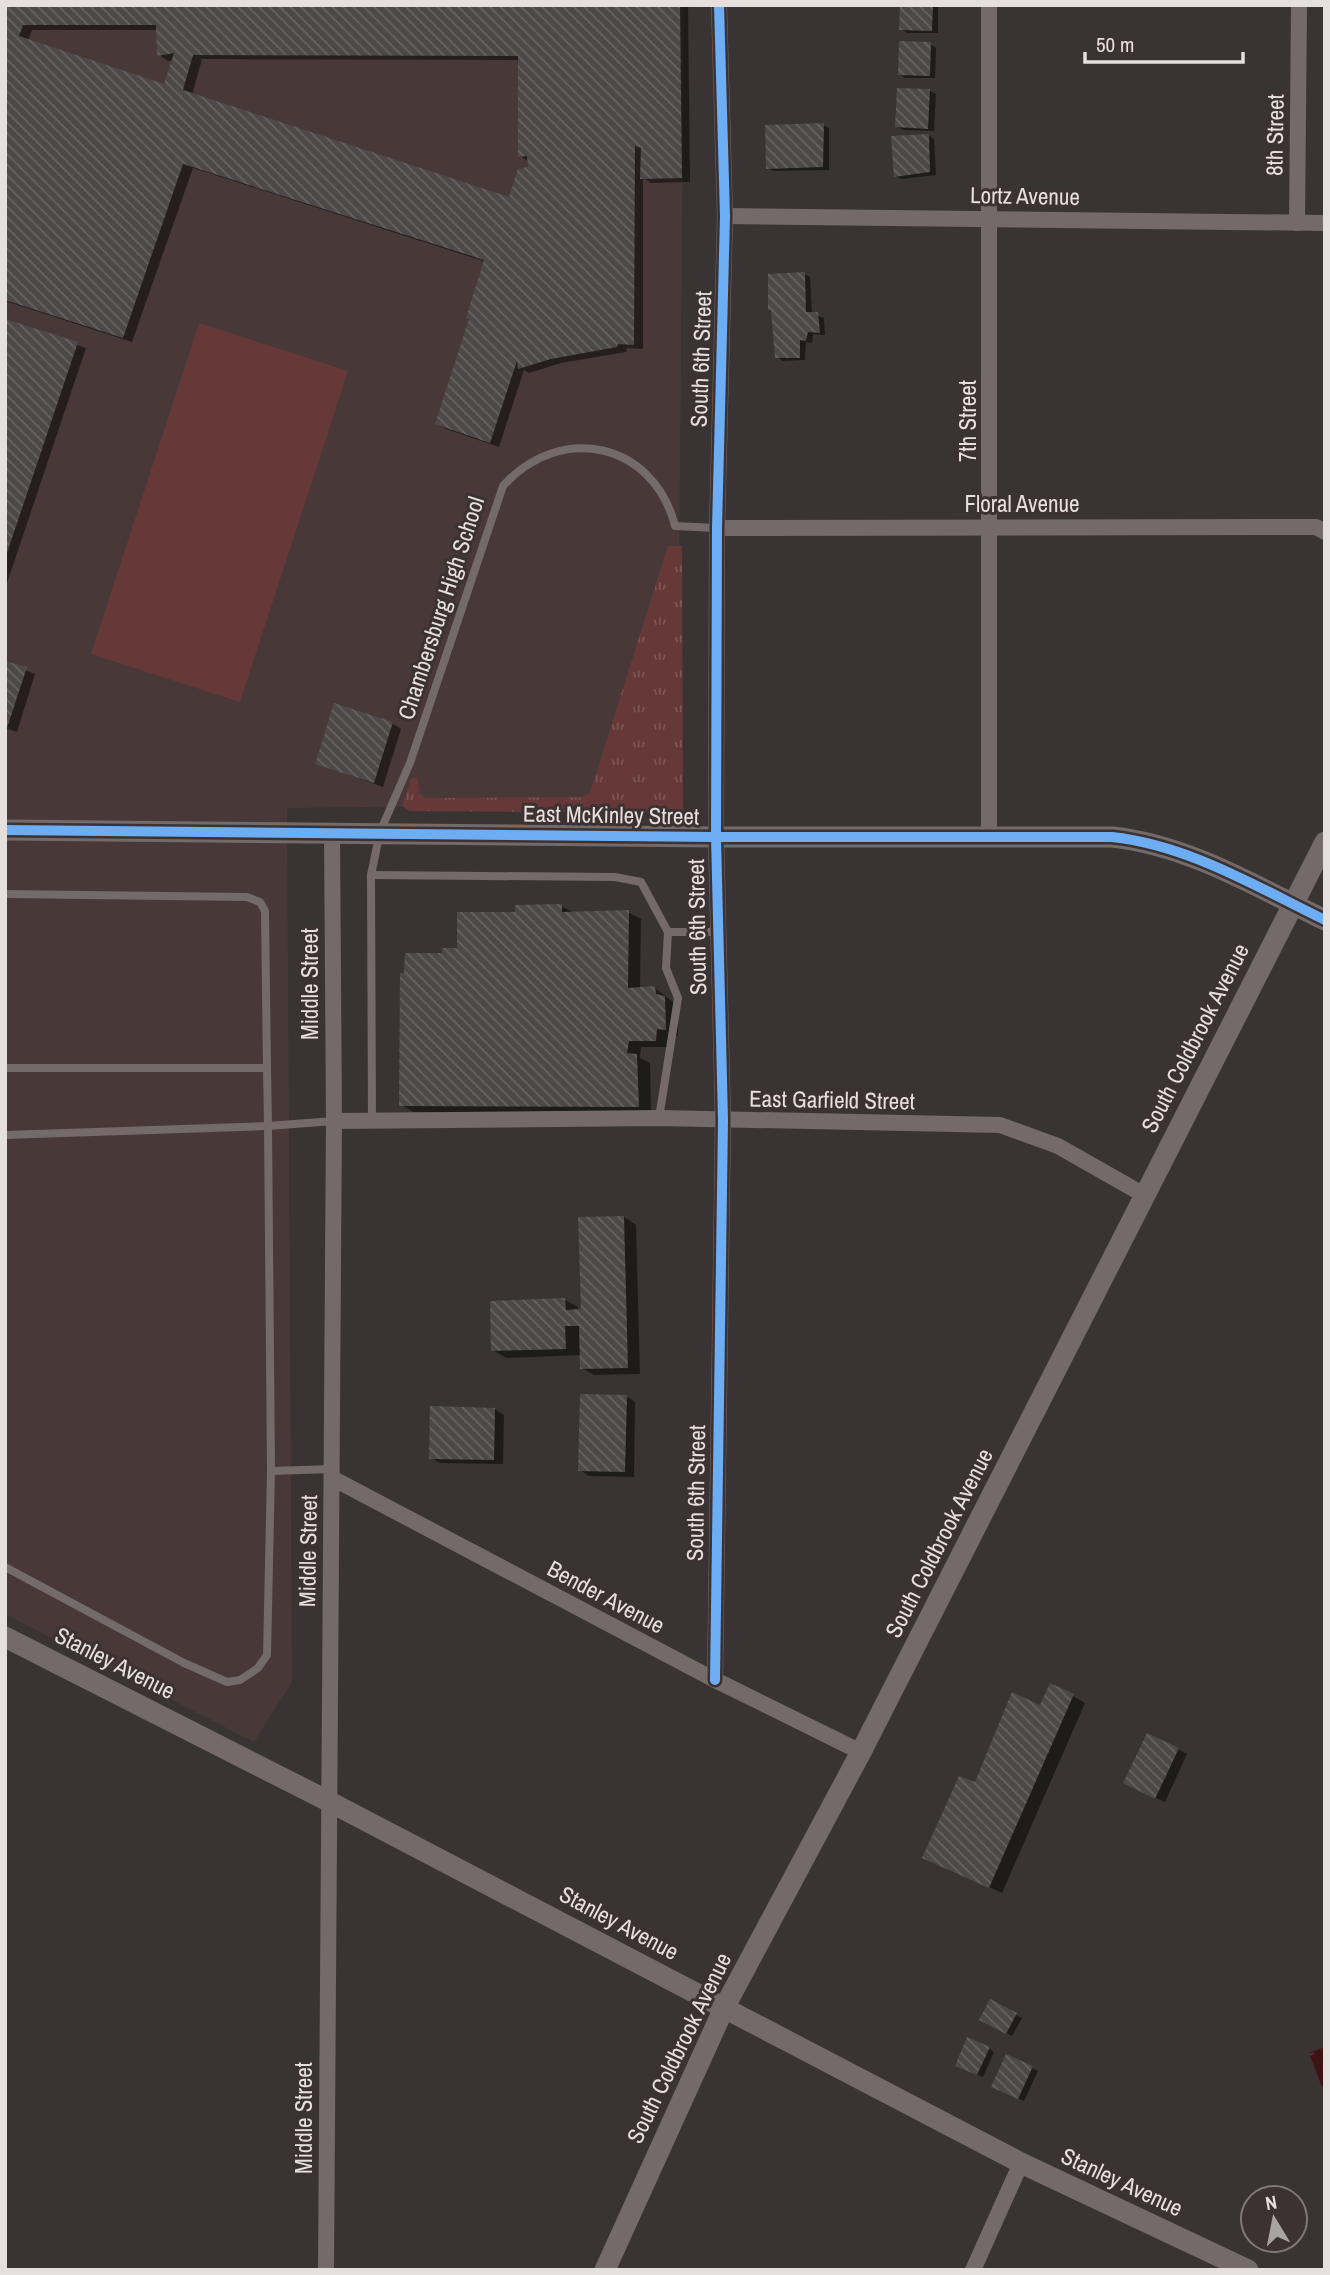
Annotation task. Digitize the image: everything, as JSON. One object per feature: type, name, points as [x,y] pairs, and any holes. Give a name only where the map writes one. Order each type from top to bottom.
[{"type":"street","name":"South 6th Street","points":[[715,1680],[723,1120],[716,837],[717,528],[725,216],[719,5]]},
{"type":"street","name":"7th Street","points":[[989,5],[989,836]]},
{"type":"street","name":"8th Street","points":[[1297,223],[1299,5]]},
{"type":"street","name":"Lortz Avenue","points":[[725,216],[1325,223]]},
{"type":"street","name":"Floral Avenue","points":[[717,528],[1316,527],[1325,532]]},
{"type":"street","name":"East McKinley Street","points":[[5,830],[716,837],[989,836],[1145,840],[1176,849],[1325,920]]},
{"type":"street","name":"Middle Street","points":[[326,2270],[334,1121],[332,832]]},
{"type":"street","name":"South Coldbrook Avenue","points":[[604,2270],[724,2008],[861,1752],[1325,842]]},
{"type":"street","name":"East Garfield Street","points":[[334,1121],[659,1118],[1000,1125],[1058,1146],[1146,1196]]},
{"type":"street","name":"Bender Avenue","points":[[332,1473],[715,1680],[861,1752]]},
{"type":"street","name":"Stanley Avenue","points":[[5,1637],[328,1801],[1021,2163],[1248,2270]]},
{"type":"street","points":[[973,2270],[1021,2163]]},
{"type":"lane","name":"Chambersburg High School","points":[[372,1122],[371,875],[380,832],[410,763],[496,501],[511,477],[530,462],[548,454],[575,448],[605,450],[647,472],[661,489],[676,526],[717,528]]},
{"type":"lane","points":[[371,875],[615,877],[641,882],[668,932],[666,968],[678,998],[659,1118]]},
{"type":"lane","points":[[5,894],[247,897],[260,902],[265,911],[271,1471],[267,1655],[258,1668],[240,1680],[227,1682],[184,1663],[5,1567]]},
{"type":"lane","points":[[668,932],[718,932]]},
{"type":"lane","points":[[5,1068],[267,1068]]},
{"type":"lane","points":[[5,1135],[268,1126],[334,1121]]},
{"type":"lane","points":[[271,1471],[332,1473]]},
{"type":"shaded area","points":[[5,5],[684,5],[677,803],[287,808],[292,1682],[254,1742],[5,1614]]},
{"type":"green space","points":[[199,323],[348,371],[240,702],[91,654]]},
{"type":"green space","points":[[668,546],[682,546],[683,813],[410,811],[402,806],[411,779],[417,777],[420,794],[426,798],[582,797],[590,793]]},
{"type":"water","points":[[1325,2047],[1325,2086],[1322,2087],[1309,2053]]},
{"type":"building","points":[[5,5],[680,5],[682,178],[640,179],[641,148],[635,146],[634,345],[618,344],[617,347],[551,359],[518,369],[517,361],[490,443],[435,424],[469,319],[466,318],[484,260],[183,164],[123,338],[5,300]],"holes":[[[23,25],[156,25],[157,56],[174,53],[164,84],[19,36]],[[193,55],[518,56],[518,157],[527,156],[528,167],[518,169],[509,197],[183,90]]]},
{"type":"building","points":[[900,5],[933,5],[932,31],[899,30]]},
{"type":"building","points":[[899,41],[931,42],[930,76],[898,75]]},
{"type":"building","points":[[897,88],[930,89],[928,129],[895,127]]},
{"type":"building","points":[[824,123],[823,167],[766,169],[765,125]]},
{"type":"building","points":[[929,134],[930,172],[894,177],[891,136]]},
{"type":"building","points":[[805,272],[806,312],[818,312],[820,333],[808,332],[806,341],[800,340],[800,358],[775,358],[771,310],[768,310],[768,274]]},
{"type":"building","points":[[5,319],[78,342],[6,556],[5,556]]},
{"type":"building","points":[[5,661],[27,667],[7,728],[5,727]]},
{"type":"building","points":[[334,703],[393,722],[374,783],[315,764]]},
{"type":"building","points":[[562,904],[562,912],[629,910],[628,988],[655,986],[656,994],[665,996],[666,1030],[657,1029],[656,1041],[629,1041],[627,1053],[637,1054],[639,1107],[399,1106],[400,973],[404,973],[405,953],[442,953],[442,948],[457,948],[457,912],[515,912],[515,905]]},
{"type":"building","points":[[624,1216],[628,1368],[580,1369],[579,1326],[565,1326],[566,1349],[491,1351],[490,1301],[565,1298],[566,1310],[581,1309],[578,1217]]},
{"type":"building","points":[[580,1394],[627,1395],[625,1472],[578,1471]]},
{"type":"building","points":[[430,1406],[495,1408],[494,1460],[429,1459]]},
{"type":"building","points":[[1050,1683],[1074,1694],[989,1888],[922,1858],[959,1776],[975,1782],[1012,1692],[1040,1705]]},
{"type":"building","points":[[1147,1733],[1179,1748],[1155,1799],[1123,1783]]},
{"type":"building","points":[[990,1999],[1017,2013],[1006,2034],[979,2020]]},
{"type":"building","points":[[967,2037],[990,2047],[977,2075],[955,2066]]},
{"type":"building","points":[[1006,2054],[1033,2066],[1018,2099],[991,2087]]},
{"type":"cycle path","points":[[715,1680],[723,1120],[716,837],[717,528],[725,216],[719,5]]},
{"type":"cycle path","points":[[5,830],[716,837],[1112,837],[1168,849],[1195,858],[1325,920]]}]
